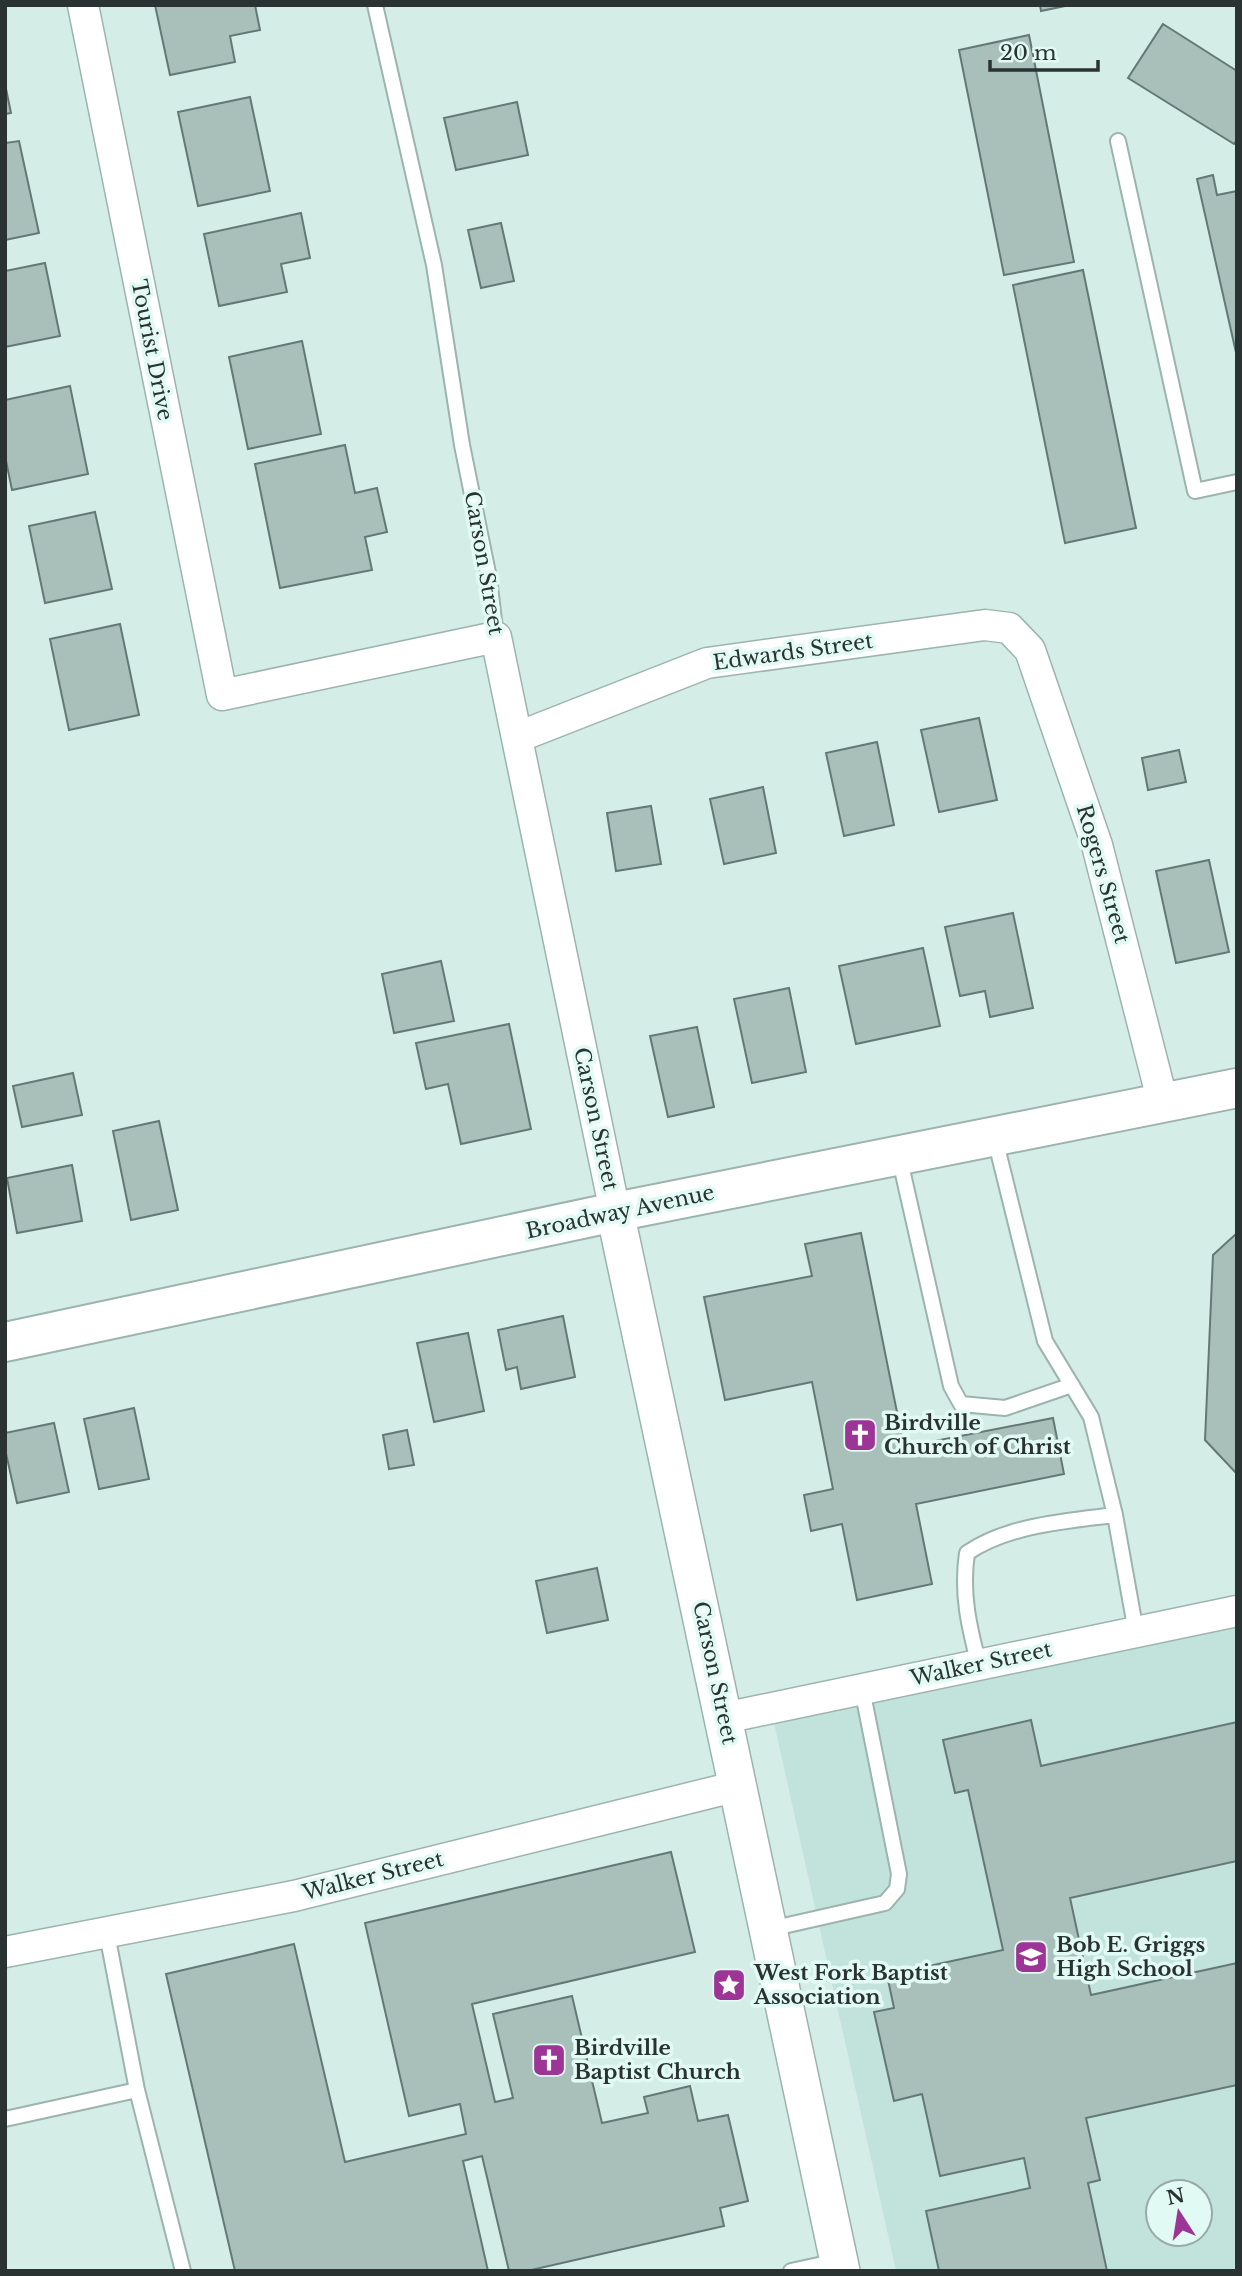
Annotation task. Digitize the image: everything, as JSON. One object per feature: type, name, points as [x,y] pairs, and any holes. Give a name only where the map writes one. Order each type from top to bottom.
[{"type":"main road","name":"Broadway Avenue","points":[[5,1342],[615,1212],[1237,1088]]},
{"type":"street","name":"Tourist Drive","points":[[83,5],[222,695],[496,637]]},
{"type":"street","name":"Edwards Street","points":[[517,737],[707,663],[985,625],[1009,628],[1030,650]]},
{"type":"street","name":"Carson Street","points":[[496,637],[615,1212],[840,2266]]},
{"type":"street","name":"Rogers Street","points":[[1030,650],[1097,845],[1163,1103]]},
{"type":"street","name":"Walker Street","points":[[724,1718],[1237,1611]]},
{"type":"street","name":"Walker Street","points":[[5,1952],[294,1896],[738,1786]]},
{"type":"lane","name":"Carson Street","points":[[375,5],[434,265],[462,445],[489,578],[496,637]]},
{"type":"lane","points":[[1118,141],[1195,491],[1237,482]]},
{"type":"lane","points":[[994,1136],[1045,1341],[1091,1417],[1115,1515],[1136,1632]]},
{"type":"lane","points":[[899,1155],[951,1387],[961,1404],[978,1408],[1005,1408],[1072,1385]]},
{"type":"lane","points":[[979,1665],[965,1610],[964,1575],[967,1553],[984,1542],[1014,1532],[1115,1515]]},
{"type":"lane","points":[[769,1929],[885,1903],[897,1889],[899,1874],[862,1689]]},
{"type":"lane","points":[[107,1934],[137,2090],[183,2271]]},
{"type":"lane","points":[[5,2119],[137,2090]]},
{"type":"lane","points":[[791,2271],[840,2266]]},
{"type":"shaded area","name":"Bob E. Griggs High School","points":[[1237,1628],[1237,2271],[896,2271],[774,1723]]},
{"type":"building","points":[[155,5],[255,5],[260,30],[230,36],[235,62],[170,75]]},
{"type":"building","points":[[1040,5],[1070,5],[1041,11]]},
{"type":"building","points":[[1163,24],[1237,71],[1237,140],[1234,144],[1128,78]]},
{"type":"building","points":[[1029,35],[1074,262],[1004,275],[959,50]]},
{"type":"building","points":[[5,84],[11,113],[5,114]]},
{"type":"building","points":[[250,97],[270,191],[198,206],[178,112]]},
{"type":"building","points":[[517,102],[528,155],[456,170],[444,118]]},
{"type":"building","points":[[19,141],[39,233],[5,240],[5,143]]},
{"type":"building","points":[[1213,175],[1217,195],[1237,191],[1237,357],[1197,179]]},
{"type":"building","points":[[301,213],[310,258],[281,264],[287,292],[219,306],[204,234]]},
{"type":"building","points":[[501,223],[514,281],[481,288],[468,230]]},
{"type":"building","points":[[45,263],[60,336],[5,347],[5,271]]},
{"type":"building","points":[[1083,270],[1136,528],[1065,543],[1013,285]]},
{"type":"building","points":[[302,341],[321,434],[248,449],[229,357]]},
{"type":"building","points":[[70,386],[88,474],[12,490],[5,456],[5,400]]},
{"type":"building","points":[[345,445],[355,493],[377,488],[387,532],[365,537],[372,570],[280,588],[255,464]]},
{"type":"building","points":[[95,512],[112,589],[45,603],[29,526]]},
{"type":"building","points":[[120,624],[139,715],[69,730],[50,639]]},
{"type":"building","points":[[979,718],[997,800],[939,812],[921,730]]},
{"type":"building","points":[[877,742],[894,825],[844,836],[826,753]]},
{"type":"building","points":[[1179,750],[1186,782],[1148,790],[1142,758]]},
{"type":"building","points":[[763,787],[776,853],[724,864],[710,799]]},
{"type":"building","points":[[651,806],[661,864],[616,871],[607,813]]},
{"type":"building","points":[[1209,860],[1229,952],[1176,963],[1156,871]]},
{"type":"building","points":[[1013,913],[1033,1008],[990,1017],[985,991],[960,996],[945,927]]},
{"type":"building","points":[[923,948],[940,1026],[856,1044],[839,966]]},
{"type":"building","points":[[441,961],[454,1021],[394,1033],[382,974]]},
{"type":"building","points":[[789,988],[806,1072],[752,1083],[734,999]]},
{"type":"building","points":[[509,1024],[531,1129],[461,1144],[448,1084],[426,1089],[416,1043]]},
{"type":"building","points":[[697,1027],[714,1107],[668,1117],[650,1036]]},
{"type":"building","points":[[73,1073],[82,1115],[22,1127],[13,1086]]},
{"type":"building","points":[[159,1121],[178,1210],[131,1220],[113,1131]]},
{"type":"building","points":[[72,1165],[82,1221],[17,1233],[7,1178]]},
{"type":"building","points":[[861,1233],[904,1447],[1053,1418],[1064,1474],[916,1504],[932,1584],[857,1600],[842,1524],[811,1531],[804,1495],[833,1489],[812,1382],[725,1400],[704,1297],[812,1276],[805,1244]]},
{"type":"building","points":[[1237,1233],[1237,1474],[1205,1440],[1213,1255]]},
{"type":"building","points":[[563,1316],[575,1377],[521,1389],[517,1367],[506,1370],[498,1330]]},
{"type":"building","points":[[468,1333],[484,1411],[434,1422],[417,1343]]},
{"type":"building","points":[[134,1408],[149,1479],[99,1489],[84,1419]]},
{"type":"building","points":[[54,1423],[69,1492],[17,1503],[5,1449],[5,1433]]},
{"type":"building","points":[[407,1430],[414,1465],[389,1469],[383,1435]]},
{"type":"building","points":[[597,1568],[608,1620],[547,1633],[536,1581]]},
{"type":"building","points":[[1031,1720],[1041,1766],[1237,1722],[1237,1861],[1070,1898],[1091,1995],[1237,1963],[1237,2085],[1086,2118],[1100,2180],[1088,2183],[1107,2271],[939,2271],[926,2211],[1030,2188],[1024,2158],[940,2176],[922,2094],[894,2101],[874,2012],[894,2008],[887,1975],[1003,1950],[968,1790],[955,1793],[943,1740]]},
{"type":"building","points":[[671,1852],[695,1952],[472,2004],[495,2102],[513,2098],[493,2014],[572,1996],[602,2123],[648,2113],[644,2097],[690,2086],[698,2121],[728,2115],[748,2201],[720,2208],[724,2226],[527,2271],[509,2271],[482,2156],[463,2161],[488,2271],[235,2271],[166,1974],[294,1944],[345,2162],[466,2134],[460,2104],[409,2116],[365,1923]]},
{"type":"place","name":"Birdville Church of Christ","points":[[860,1435]]},
{"type":"place","name":"Bob E. Griggs High School","points":[[1031,1957]]},
{"type":"place","name":"West Fork Baptist Association","points":[[729,1985]]},
{"type":"place","name":"Birdville Baptist Church","points":[[549,2060]]}]
